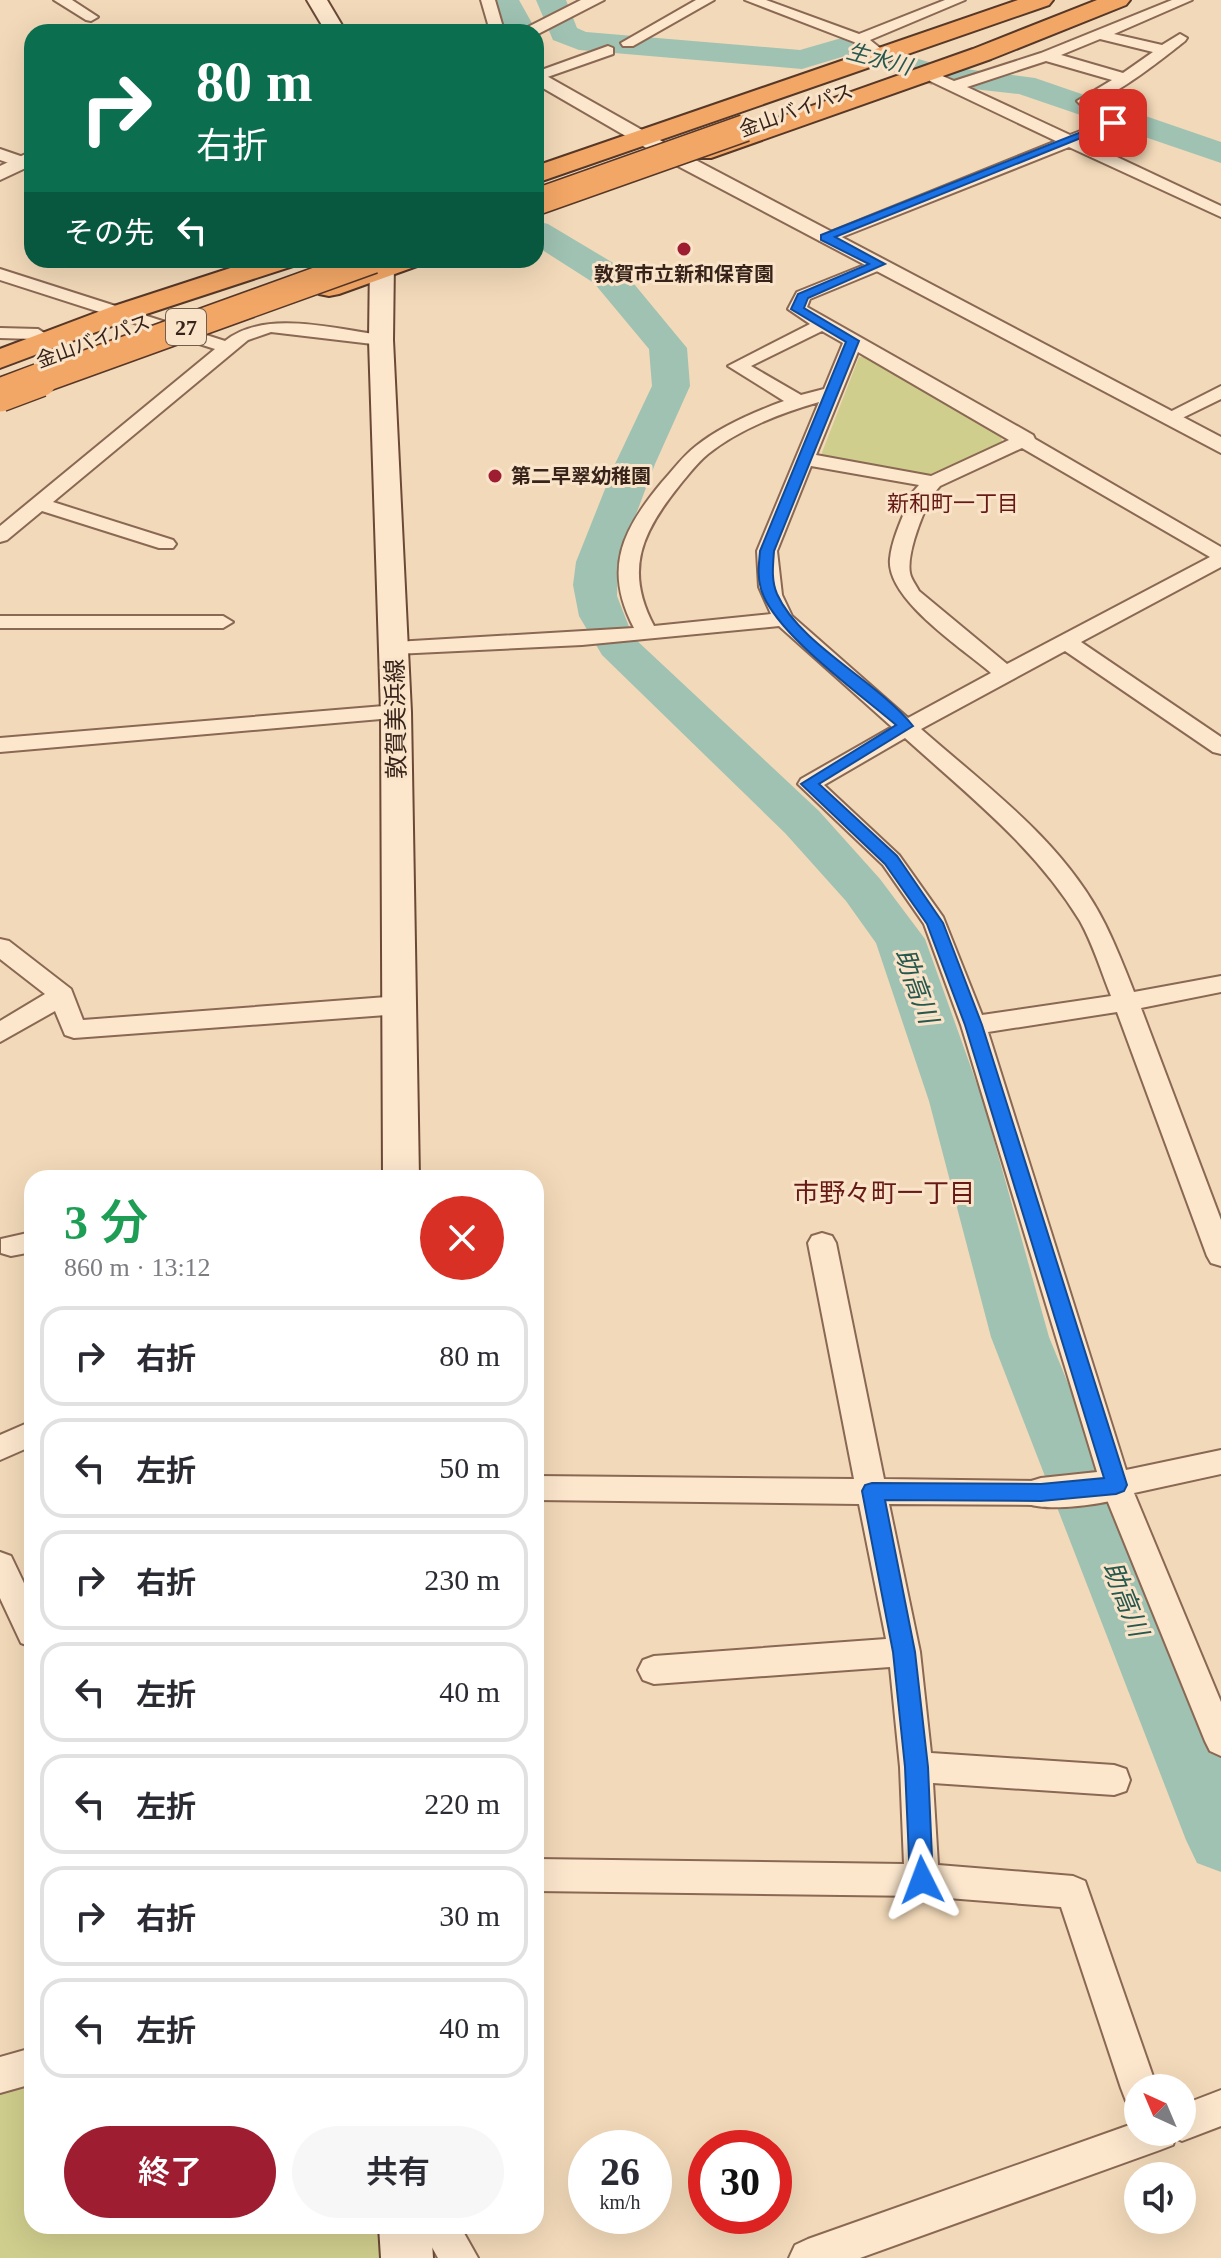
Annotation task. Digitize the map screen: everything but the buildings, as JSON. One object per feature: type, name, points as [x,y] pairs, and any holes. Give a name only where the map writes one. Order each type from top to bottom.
[{"type":"highway","points":[[544,172],[1041,0]]},
{"type":"highway","name":"金山バイパス","points":[[544,199],[1063,0]]},
{"type":"highway","name":"金山バイパス","points":[[544,183],[736,123],[1101,0]]},
{"type":"highway","points":[[544,210],[982,54],[1118,0]]},
{"type":"highway","points":[[0,359],[121,313],[259,268]]},
{"type":"highway","points":[[0,408],[193,336],[324,274],[355,268]]},
{"type":"highway","name":"金山バイパス","points":[[0,395],[369,268]]},
{"type":"highway","points":[[324,274],[382,307]]},
{"type":"highway","name":"金山バイパス","points":[[0,374],[324,274]]},
{"type":"main road","points":[[317,0],[331,24]]},
{"type":"main road","name":"敦賀美浜線","points":[[385,268],[381,340],[395,648],[401,1170]]},
{"type":"main road","points":[[406,2234],[407,2258]]},
{"type":"street","points":[[61,0],[91,17]]},
{"type":"street","points":[[488,0],[495,24]]},
{"type":"street","points":[[628,43],[707,0]]},
{"type":"street","points":[[752,0],[859,39],[877,52]]},
{"type":"street","points":[[913,0],[936,8]]},
{"type":"street","points":[[859,39],[958,0]]},
{"type":"street","points":[[954,86],[1046,56],[1185,0]]},
{"type":"street","points":[[544,24],[592,1]]},
{"type":"street","points":[[1100,35],[1164,50]]},
{"type":"street","points":[[1085,101],[1133,74],[1180,38]]},
{"type":"street","points":[[544,74],[608,51]]},
{"type":"street","points":[[1046,56],[1122,78]]},
{"type":"street","points":[[935,78],[1221,212]]},
{"type":"street","points":[[544,80],[681,160],[1221,446]]},
{"type":"street","points":[[826,237],[1135,115]]},
{"type":"street","points":[[0,154],[24,161]]},
{"type":"street","points":[[0,174],[24,164]]},
{"type":"street","points":[[879,264],[803,296],[797,309],[1026,439],[1221,557],[1068,643],[1004,673],[906,726],[809,784],[891,860],[935,923],[973,1025],[1116,1485],[1221,1741]]},
{"type":"street","points":[[0,274],[229,348]]},
{"type":"street","points":[[797,401],[737,366],[823,324]]},
{"type":"street","points":[[0,536],[242,336],[270,327],[381,340]]},
{"type":"street","points":[[0,333],[38,334],[48,341]]},
{"type":"street","points":[[853,341],[767,551],[765,576],[769,592],[784,619],[1027,835],[1059,872],[1093,923],[1210,1196],[1221,1256]]},
{"type":"street","points":[[1167,418],[1221,392]]},
{"type":"street","points":[[646,631],[634,612],[625,578],[628,556],[651,507],[704,448],[797,401],[830,393]]},
{"type":"street","points":[[1004,673],[911,594],[900,574],[900,556],[922,493],[933,482],[1026,439]]},
{"type":"street","points":[[803,459],[933,482]]},
{"type":"street","points":[[39,504],[166,544]]},
{"type":"street","points":[[395,648],[582,639],[784,619]]},
{"type":"street","points":[[0,622],[223,622]]},
{"type":"street","points":[[1068,643],[1221,747]]},
{"type":"street","points":[[0,745],[396,712]]},
{"type":"street","points":[[0,947],[62,995],[74,1029],[400,1005]]},
{"type":"street","points":[[973,1025],[1221,985]]},
{"type":"street","points":[[0,1033],[62,995]]},
{"type":"street","points":[[822,1243],[904,1652],[916,1767],[922,1880]]},
{"type":"street","points":[[0,1448],[24,1437]]},
{"type":"street","points":[[544,1488],[1041,1493],[1116,1485],[1221,1462]]},
{"type":"street","points":[[0,1565],[24,1616]]},
{"type":"street","points":[[654,1670],[904,1652]]},
{"type":"street","points":[[916,1767],[1114,1780]]},
{"type":"street","points":[[544,1875],[922,1880],[1073,1892],[1134,2074]]},
{"type":"street","points":[[0,2075],[24,2068]]},
{"type":"street","points":[[1196,2117],[1221,2108]]},
{"type":"street","points":[[808,2258],[1124,2144]]},
{"type":"street","points":[[444,2234],[459,2258]]},
{"type":"shaded area","points":[[859,357],[870,357],[999,432],[1003,443],[928,475],[829,460],[821,455]]},
{"type":"shaded area","points":[[24,2079],[24,2234],[395,2234],[396,2258],[0,2258],[0,2086]]},
{"type":"waterway","name":"助高川","points":[[504,0],[517,24]]},
{"type":"waterway","name":"生水川","points":[[551,0],[564,33],[579,41],[802,60],[845,46],[938,75],[1024,85],[1221,153]]},
{"type":"waterway","name":"助高川","points":[[544,236],[607,275],[668,348],[671,386],[635,464],[597,562],[596,596],[605,626],[617,646],[802,822],[863,890],[900,939],[956,1101],[1020,1337],[1221,1840]]},
{"type":"tunnel","points":[[877,52],[935,78]]},
{"type":"place","name":"敦賀市立新和保育園","points":[[684,249]]},
{"type":"place","name":"第二早翠幼稚園","points":[[495,476]]},
{"type":"district","name":"新和町一丁目","points":[[953,503]]},
{"type":"district","name":"市野々町一丁目","points":[[884,1193]]},
{"type":"route","points":[[922,1880],[916,1767],[904,1652],[872,1491],[1041,1493],[1116,1485],[973,1025],[935,923],[891,860],[809,784],[906,726],[784,619],[769,592],[765,576],[767,551],[853,341],[797,309],[803,296],[879,264],[826,237],[1113,123]]}]
